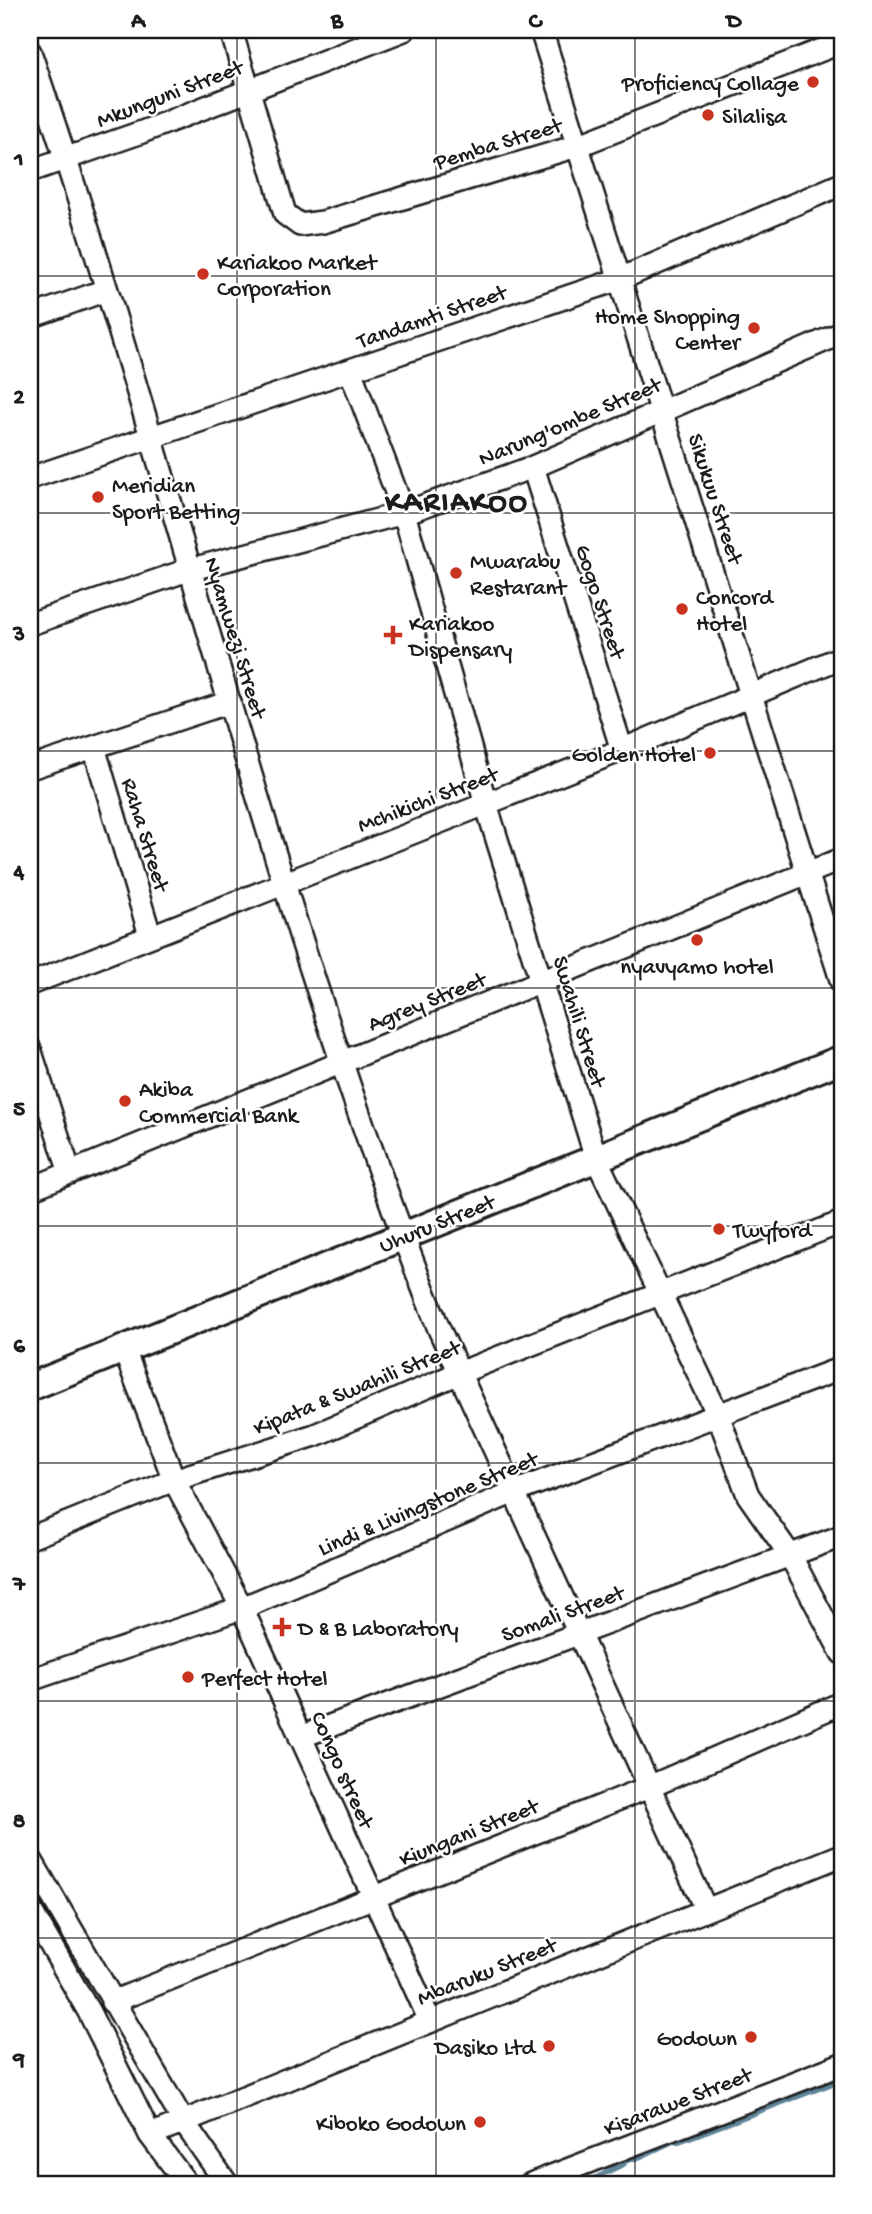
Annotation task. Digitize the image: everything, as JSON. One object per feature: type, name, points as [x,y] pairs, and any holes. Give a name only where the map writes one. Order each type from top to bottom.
[{"type":"main road","name":"Uhuru Street","points":[[30,1387],[123,1347],[842,1059]]},
{"type":"street","points":[[231,30],[250,89]]},
{"type":"street","name":"Mkunguni Street","points":[[30,171],[401,30]]},
{"type":"street","name":"Sikukuu Street","points":[[541,30],[842,983]]},
{"type":"street","name":"Pemba Street","points":[[250,89],[285,214],[300,225],[323,222],[577,146],[842,42]]},
{"type":"street","name":"Nyamwezi Street","points":[[30,52],[66,159],[151,436],[188,570],[285,881],[401,1236],[459,1373],[706,1910]]},
{"type":"street","name":"Tandamti Street","points":[[30,478],[620,279],[842,184]]},
{"type":"street","points":[[30,317],[106,290]]},
{"type":"street","name":"Narung'ombe Street","points":[[30,624],[188,570],[404,513],[533,467],[842,333]]},
{"type":"street","name":"Swahili Street","points":[[350,370],[404,513],[486,804],[596,1158],[718,1415],[748,1494],[790,1555],[842,1653]]},
{"type":"street","name":"Gogo Street","points":[[533,467],[622,750]]},
{"type":"street","name":"Mchikichi Street","points":[[30,984],[622,750],[751,693],[842,657]]},
{"type":"street","points":[[30,768],[230,702]]},
{"type":"street","name":"Raha Street","points":[[94,747],[150,935]]},
{"type":"street","name":"Agrey Street","points":[[30,1189],[842,859]]},
{"type":"street","points":[[30,1049],[70,1173]]},
{"type":"street","name":"Kipata & Swahili Street","points":[[30,1538],[174,1480],[315,1435],[459,1373],[842,1223]]},
{"type":"street","name":"Congo street","points":[[123,1347],[174,1480],[242,1608],[430,2021]]},
{"type":"street","name":"Lindi & Livingstone Street","points":[[30,1679],[242,1608],[514,1492],[842,1368]]},
{"type":"street","name":"Somali Street","points":[[300,1737],[842,1536]]},
{"type":"street","name":"Kiungani Street","points":[[112,2002],[649,1787],[842,1703]]},
{"type":"street","name":"Mbaruku Street","points":[[150,2135],[842,1856]]},
{"type":"street","points":[[30,1858],[183,2121],[227,2184]]},
{"type":"street","points":[[30,1909],[89,2012],[150,2135],[187,2184]]},
{"type":"street","name":"Kisarawe Street","points":[[531,2184],[842,2064]]},
{"type":"waterway","points":[[678,2142],[842,2080]]},
{"type":"waterway","points":[[598,2169],[640,2157],[687,2135]]},
{"type":"waterway","points":[[583,2184],[624,2164]]},
{"type":"place","name":"Proficiency Collage","points":[[813,82]]},
{"type":"place","name":"Silalisa","points":[[708,115]]},
{"type":"place","name":"Kariakoo Market Corporation","points":[[203,274]]},
{"type":"place","name":"Home Shopping Center","points":[[754,328]]},
{"type":"place","name":"Meridian Sport Betting","points":[[98,497]]},
{"type":"place","name":"Mwarabu Restarant","points":[[456,573]]},
{"type":"place","name":"Concord Hotel","points":[[682,609]]},
{"type":"place","name":"Kariakoo Dispensary","points":[[393,635]]},
{"type":"place","name":"Golden Hotel","points":[[710,753]]},
{"type":"place","name":"nyavyamo hotel","points":[[697,940]]},
{"type":"place","name":"Akiba Commercial Bank","points":[[125,1101]]},
{"type":"place","name":"Twyford","points":[[719,1229]]},
{"type":"place","name":"D & B Laboratory","points":[[282,1627]]},
{"type":"place","name":"Perfect Hotel","points":[[188,1677]]},
{"type":"place","name":"Godown","points":[[751,2037]]},
{"type":"place","name":"Dasiko Ltd","points":[[549,2046]]},
{"type":"place","name":"Kiboko Godown","points":[[480,2122]]},
{"type":"district","name":"KARIAKOO","points":[[457,500]]}]
